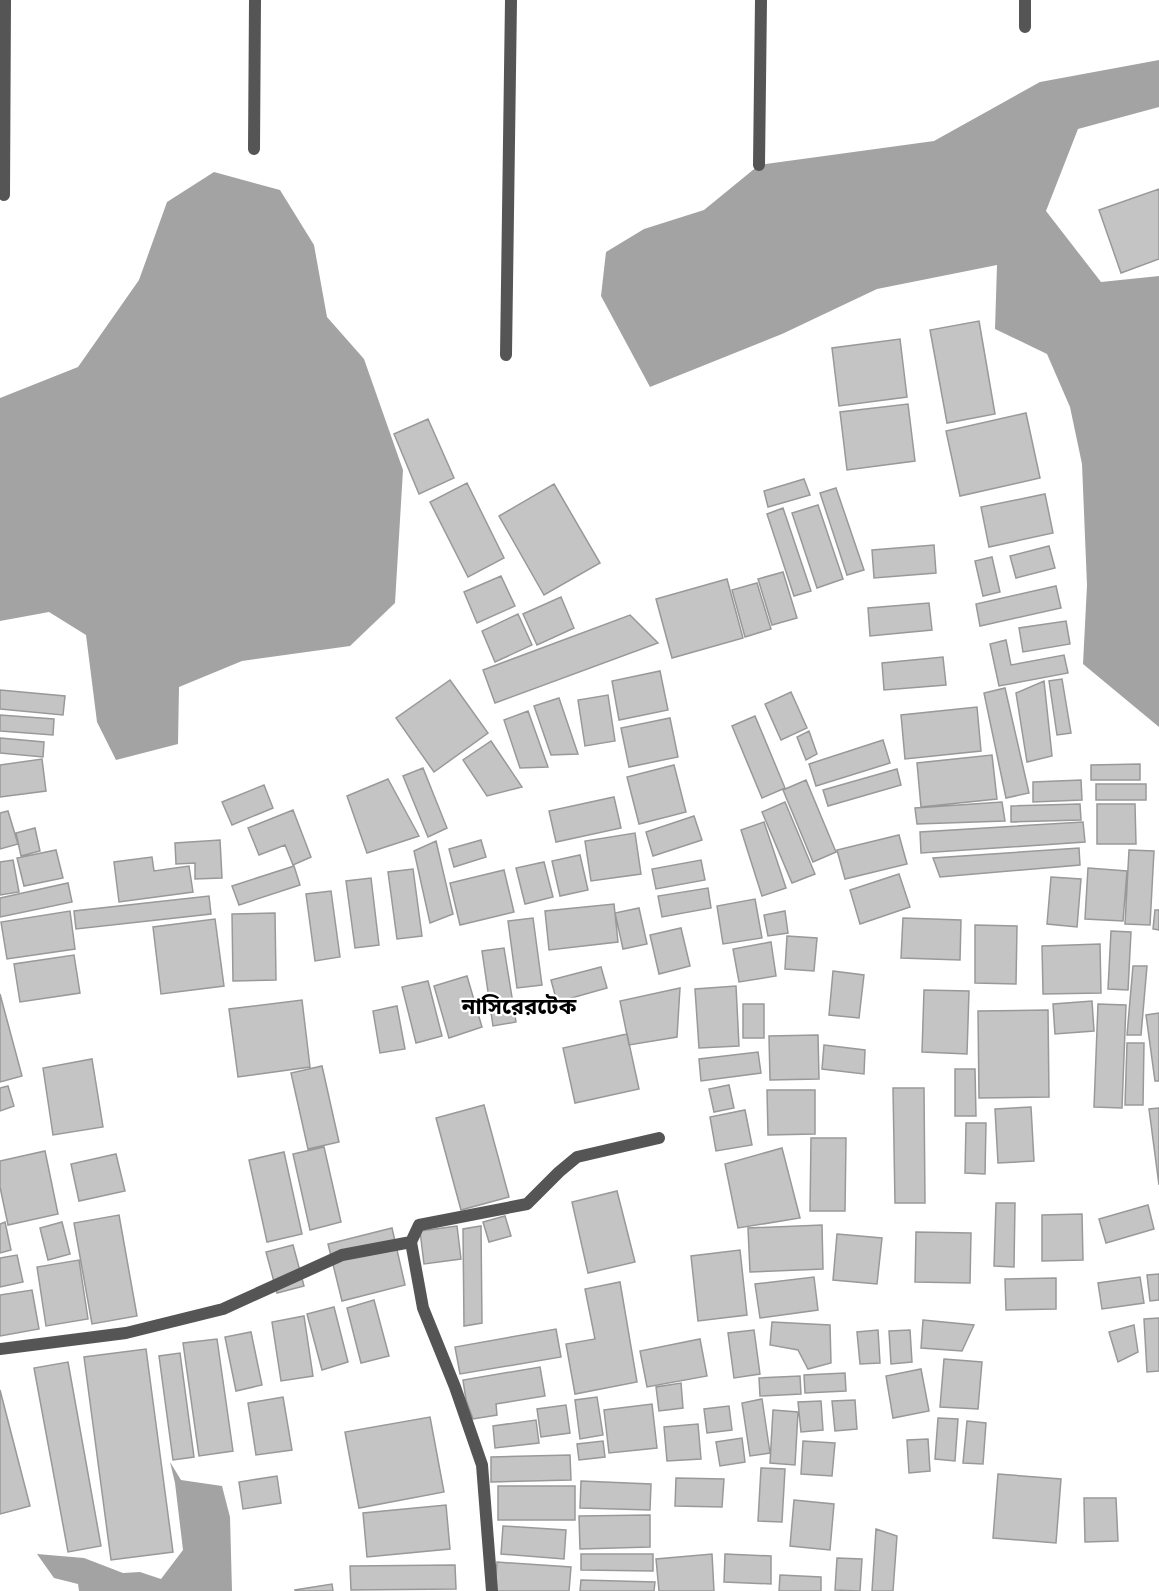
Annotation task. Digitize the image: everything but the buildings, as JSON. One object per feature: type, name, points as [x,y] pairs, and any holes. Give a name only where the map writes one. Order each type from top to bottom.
[{"type":"street","points":[[4,195],[5,0]]},
{"type":"street","points":[[254,149],[255,0]]},
{"type":"street","points":[[506,355],[510,0]]},
{"type":"street","points":[[759,165],[761,0]]},
{"type":"street","points":[[1025,0],[1025,27]]},
{"type":"street","points":[[492,1591],[482,1465],[455,1387],[423,1308],[411,1242],[419,1225],[527,1204],[577,1157],[659,1138]]},
{"type":"street","points":[[0,1349],[126,1333],[223,1309],[342,1255],[411,1242]]},
{"type":"shaded area","points":[[1159,60],[1159,107],[1078,129],[1046,211],[1101,282],[1159,276],[1159,727],[1083,664],[1087,585],[1082,464],[1070,407],[1047,354],[995,329],[997,265],[877,289],[782,334],[650,387],[601,296],[606,252],[644,229],[704,210],[759,165],[934,141],[1040,82]]},
{"type":"shaded area","points":[[214,172],[280,190],[314,245],[327,317],[364,359],[403,470],[395,603],[350,646],[242,661],[179,687],[178,744],[116,760],[97,722],[86,635],[49,612],[0,621],[0,398],[78,367],[139,280],[167,202]]},
{"type":"shaded area","points":[[170,1462],[181,1480],[222,1486],[230,1517],[232,1591],[79,1591],[78,1584],[54,1578],[37,1554],[84,1558],[123,1573],[140,1572],[161,1579],[183,1550],[175,1483]]},
{"type":"district","name":"নাসিরেরটেক","points":[[519,1006]]}]
